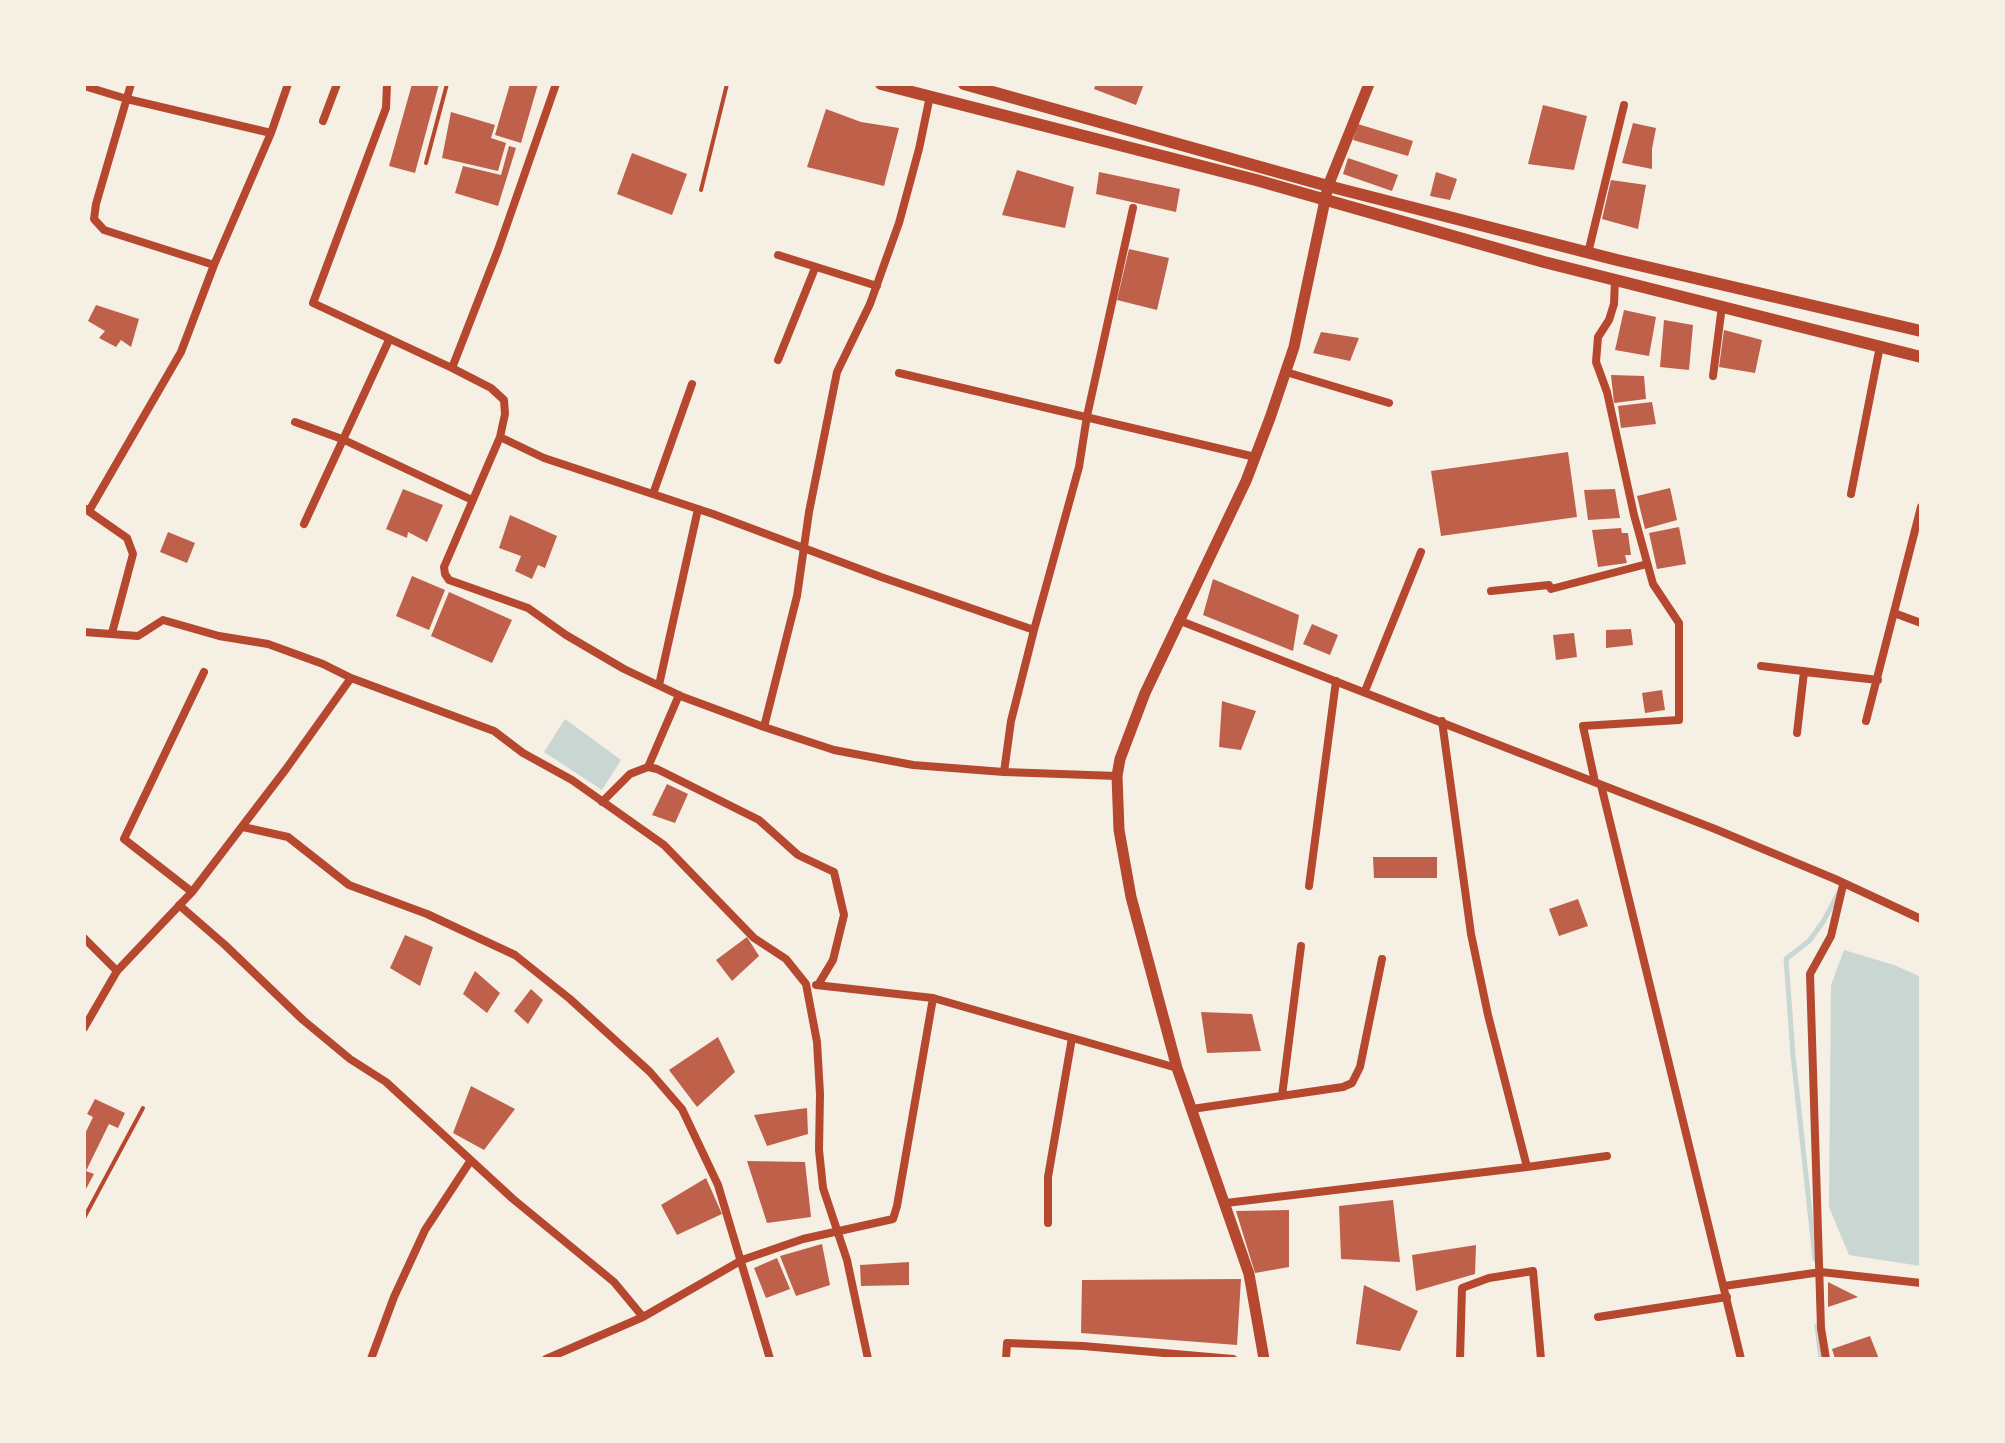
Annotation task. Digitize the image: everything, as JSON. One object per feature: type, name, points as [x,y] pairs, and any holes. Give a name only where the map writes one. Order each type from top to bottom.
[{"type":"main road","points":[[881,84],[1326,193],[1921,331]]},
{"type":"main road","points":[[964,84],[1615,279],[1921,357]]},
{"type":"main road","points":[[1708,303],[1714,283]]},
{"type":"street","points":[[131,84],[94,219],[104,230],[214,265]]},
{"type":"street","points":[[112,633],[133,554],[127,538],[86,509],[181,352],[288,84]]},
{"type":"street","points":[[323,121],[337,84]]},
{"type":"street","points":[[387,84],[386,108],[313,303],[452,368],[491,388],[504,400],[505,414],[500,437],[444,567],[449,580],[528,608],[577,642],[679,695],[834,750],[913,765],[1117,776]]},
{"type":"street","points":[[452,368],[498,250],[556,84]]},
{"type":"street","points":[[1264,1359],[1249,1274],[1177,1068],[1131,897],[1119,830],[1117,776],[1120,759],[1145,693],[1255,457],[1286,372],[1326,193],[1369,84]]},
{"type":"street","points":[[84,86],[271,133]]},
{"type":"street","points":[[764,727],[797,596],[803,547],[837,372],[877,286],[899,223],[930,96]]},
{"type":"street","points":[[1588,253],[1624,105]]},
{"type":"street","points":[[1004,772],[1011,721],[1079,467],[1087,416],[1133,208]]},
{"type":"street","points":[[778,255],[877,286]]},
{"type":"street","points":[[778,360],[815,268]]},
{"type":"street","points":[[1615,279],[1612,313],[1598,337],[1596,362],[1607,392],[1653,584],[1679,623],[1679,720],[1583,726],[1741,1359]]},
{"type":"street","points":[[1713,376],[1722,306]]},
{"type":"street","points":[[304,524],[389,340]]},
{"type":"street","points":[[1851,494],[1880,346]]},
{"type":"street","points":[[1286,372],[1389,403]]},
{"type":"street","points":[[899,373],[1255,457]]},
{"type":"street","points":[[653,494],[692,384]]},
{"type":"street","points":[[295,422],[342,439],[472,500]]},
{"type":"street","points":[[500,437],[544,458],[698,509],[1034,630]]},
{"type":"street","points":[[1866,721],[1921,507]]},
{"type":"street","points":[[659,685],[698,509]]},
{"type":"street","points":[[1365,691],[1421,552]]},
{"type":"street","points":[[1491,591],[1549,585],[1551,589],[1647,564]]},
{"type":"street","points":[[1894,613],[1921,623]]},
{"type":"street","points":[[84,632],[138,636],[163,620],[219,636],[268,644],[323,664],[351,678],[494,731],[523,753],[572,780],[664,845],[754,938],[786,959],[806,984],[817,1042],[819,1150],[823,1188],[839,1232],[868,1359]]},
{"type":"street","points":[[1178,620],[1715,829],[1921,919]]},
{"type":"street","points":[[1761,666],[1864,679]]},
{"type":"street","points":[[192,892],[124,839],[204,672]]},
{"type":"street","points":[[1797,733],[1804,672],[1878,680]]},
{"type":"street","points":[[84,1028],[117,971],[192,892],[351,678]]},
{"type":"street","points":[[1309,886],[1336,681]]},
{"type":"street","points":[[648,767],[679,695]]},
{"type":"street","points":[[1442,721],[1471,934],[1527,1167]]},
{"type":"street","points":[[602,802],[630,774],[648,767],[759,820],[798,855],[834,872],[844,915],[833,960],[818,985]]},
{"type":"street","points":[[243,827],[288,837],[349,885],[427,914],[515,955],[570,999],[650,1072],[682,1109],[718,1185],[770,1359]]},
{"type":"street","points":[[1826,1359],[1821,1328],[1810,974],[1831,936],[1843,885]]},
{"type":"street","points":[[179,905],[303,1020],[350,1059],[386,1082],[559,1239],[569,1243],[614,1282],[643,1317]]},
{"type":"street","points":[[84,938],[117,971]]},
{"type":"street","points":[[1282,1096],[1301,946]]},
{"type":"street","points":[[1192,1109],[1343,1087],[1357,1076],[1382,959]]},
{"type":"street","points":[[806,984],[933,998],[1177,1068]]},
{"type":"street","points":[[546,1359],[643,1317],[742,1260],[803,1239],[893,1219],[933,998]]},
{"type":"street","points":[[1048,1223],[1048,1177],[1072,1038]]},
{"type":"street","points":[[1226,1203],[1607,1156]]},
{"type":"street","points":[[371,1359],[394,1297],[425,1230],[471,1160]]},
{"type":"street","points":[[1460,1359],[1462,1288],[1489,1278],[1533,1271],[1541,1359]]},
{"type":"street","points":[[1724,1286],[1821,1272],[1921,1283]]},
{"type":"street","points":[[1598,1317],[1727,1297]]},
{"type":"street","points":[[1006,1359],[1007,1343],[1233,1359]]},
{"type":"lane","points":[[426,163],[447,84]]},
{"type":"lane","points":[[701,190],[727,84]]},
{"type":"lane","points":[[84,1218],[143,1108]]},
{"type":"shaded area","points":[[565,719],[621,760],[602,790],[544,752]]},
{"type":"shaded area","points":[[1844,950],[1921,977],[1921,1266],[1849,1255],[1829,1207],[1831,985]]},
{"type":"building","points":[[412,84],[439,84],[415,173],[389,166]]},
{"type":"building","points":[[510,84],[538,84],[521,143],[495,135]]},
{"type":"building","points":[[1096,84],[1144,84],[1136,105],[1094,89]]},
{"type":"building","points":[[1543,105],[1587,116],[1574,170],[1528,164]]},
{"type":"building","points":[[826,109],[861,122],[899,128],[884,186],[807,167]]},
{"type":"building","points":[[451,112],[495,125],[491,138],[506,143],[498,171],[442,158]]},
{"type":"building","points":[[1633,123],[1656,128],[1652,169],[1622,163]]},
{"type":"building","points":[[1358,124],[1413,141],[1408,156],[1353,140]]},
{"type":"building","points":[[509,146],[516,148],[498,206],[455,193],[463,166],[501,175]]},
{"type":"building","points":[[632,153],[687,174],[672,215],[617,194]]},
{"type":"building","points":[[1348,158],[1398,175],[1392,191],[1343,174]]},
{"type":"building","points":[[1017,170],[1074,187],[1065,228],[1002,215]]},
{"type":"building","points":[[1099,172],[1180,189],[1176,212],[1096,194]]},
{"type":"building","points":[[1436,172],[1457,179],[1450,200],[1430,196]]},
{"type":"building","points":[[1611,180],[1646,185],[1638,229],[1602,219]]},
{"type":"building","points":[[1129,249],[1169,258],[1157,310],[1117,300]]},
{"type":"building","points":[[96,305],[139,319],[131,347],[121,340],[116,347],[99,338],[105,331],[88,321]]},
{"type":"building","points":[[1624,310],[1656,317],[1649,356],[1615,350]]},
{"type":"building","points":[[1664,320],[1693,325],[1689,370],[1660,367]]},
{"type":"building","points":[[1724,330],[1762,340],[1755,373],[1719,367]]},
{"type":"building","points":[[1321,332],[1359,338],[1350,361],[1313,353]]},
{"type":"building","points":[[1611,375],[1644,376],[1646,399],[1614,403]]},
{"type":"building","points":[[1652,402],[1656,424],[1621,428],[1618,406]]},
{"type":"building","points":[[1568,452],[1577,517],[1441,536],[1431,471]]},
{"type":"building","points":[[1670,488],[1677,520],[1645,529],[1637,496]]},
{"type":"building","points":[[403,489],[443,505],[427,542],[408,532],[407,538],[386,529]]},
{"type":"building","points":[[1615,489],[1620,518],[1588,520],[1584,490]]},
{"type":"building","points":[[510,515],[557,536],[545,568],[538,565],[532,579],[515,571],[521,556],[499,548]]},
{"type":"building","points":[[1679,527],[1686,564],[1657,569],[1649,533]]},
{"type":"building","points":[[1621,528],[1622,533],[1628,533],[1631,555],[1625,555],[1627,563],[1598,567],[1592,530]]},
{"type":"building","points":[[168,532],[195,543],[187,563],[160,552]]},
{"type":"building","points":[[412,576],[445,590],[429,630],[396,616]]},
{"type":"building","points":[[1213,579],[1299,615],[1293,651],[1203,615]]},
{"type":"building","points":[[449,592],[512,620],[492,663],[431,636]]},
{"type":"building","points":[[1312,624],[1338,635],[1330,655],[1303,644]]},
{"type":"building","points":[[1631,629],[1633,645],[1606,648],[1606,630]]},
{"type":"building","points":[[1574,633],[1577,657],[1556,660],[1553,635]]},
{"type":"building","points":[[1662,690],[1665,710],[1645,713],[1642,693]]},
{"type":"building","points":[[1222,701],[1256,711],[1241,750],[1219,747]]},
{"type":"building","points":[[667,784],[688,794],[675,823],[652,815]]},
{"type":"building","points":[[1373,857],[1437,857],[1437,878],[1374,878]]},
{"type":"building","points":[[1578,899],[1588,926],[1559,936],[1549,909]]},
{"type":"building","points":[[405,935],[433,947],[420,986],[390,968]]},
{"type":"building","points":[[747,937],[759,956],[732,981],[716,960]]},
{"type":"building","points":[[475,971],[500,993],[487,1013],[463,994]]},
{"type":"building","points":[[531,989],[543,1000],[528,1024],[514,1011]]},
{"type":"building","points":[[1201,1012],[1252,1014],[1261,1051],[1207,1053]]},
{"type":"building","points":[[718,1037],[735,1072],[697,1107],[669,1070]]},
{"type":"building","points":[[471,1086],[515,1109],[484,1150],[453,1133]]},
{"type":"building","points":[[95,1099],[125,1113],[118,1128],[109,1124],[86,1171],[94,1174],[86,1189],[84,1136],[93,1117],[87,1114]]},
{"type":"building","points":[[807,1108],[808,1134],[767,1146],[754,1115]]},
{"type":"building","points":[[747,1161],[805,1162],[811,1217],[767,1223]]},
{"type":"building","points":[[706,1178],[722,1214],[677,1235],[661,1205]]},
{"type":"building","points":[[1393,1200],[1400,1262],[1341,1259],[1339,1206]]},
{"type":"building","points":[[1289,1210],[1289,1267],[1255,1273],[1236,1211]]},
{"type":"building","points":[[822,1244],[830,1285],[796,1296],[780,1256]]},
{"type":"building","points":[[1476,1245],[1475,1274],[1416,1291],[1412,1255]]},
{"type":"building","points":[[777,1258],[790,1289],[766,1298],[754,1268]]},
{"type":"building","points":[[909,1262],[909,1285],[861,1286],[860,1265]]},
{"type":"building","points":[[1241,1279],[1237,1345],[1081,1333],[1082,1280]]},
{"type":"building","points":[[1828,1282],[1858,1297],[1828,1307]]},
{"type":"building","points":[[1364,1285],[1418,1311],[1400,1351],[1356,1344]]},
{"type":"building","points":[[1870,1336],[1879,1359],[1835,1359],[1832,1349]]},
{"type":"waterway","points":[[1815,1259],[1786,959],[1809,941],[1839,892]]},
{"type":"waterway","points":[[1817,1326],[1821,1359]]}]
